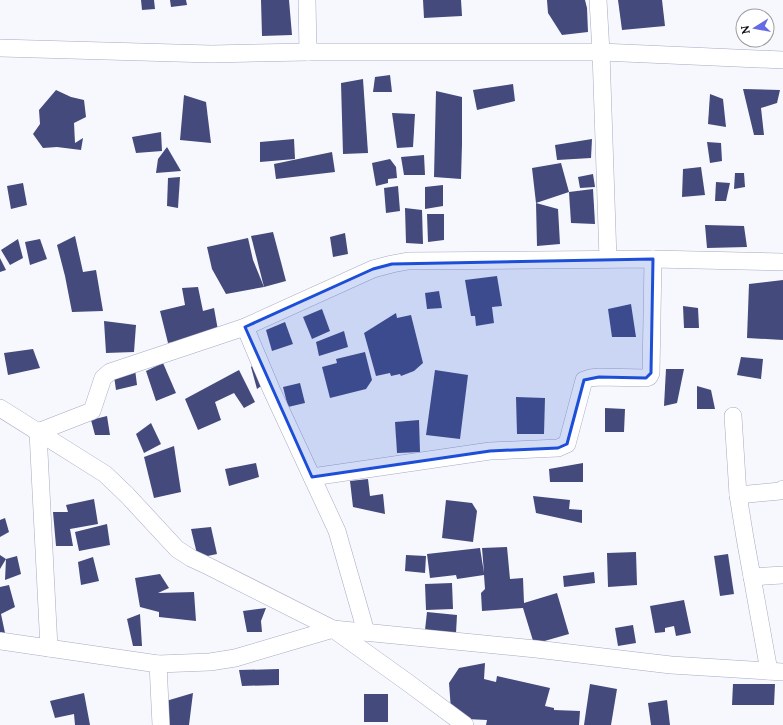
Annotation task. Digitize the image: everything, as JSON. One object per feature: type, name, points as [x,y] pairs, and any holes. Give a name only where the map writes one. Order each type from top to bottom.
[{"type":"street","points":[[307,0],[308,52]]},
{"type":"street","points":[[598,0],[608,259]]},
{"type":"street","points":[[0,48],[211,54],[308,52],[601,52],[783,60]]},
{"type":"street","points":[[38,432],[92,411],[103,378],[110,372],[245,328],[373,269],[392,264],[408,261],[608,259],[783,262]]},
{"type":"street","points":[[312,477],[490,451],[558,448],[567,444],[584,380],[599,377],[646,378],[649,377],[651,373],[653,259]]},
{"type":"street","points":[[245,328],[272,391],[337,531],[366,632]]},
{"type":"street","points":[[0,408],[105,474],[178,549],[191,558],[333,629],[465,725]]},
{"type":"street","points":[[0,641],[158,664],[210,662],[235,658],[333,629],[536,649],[670,666],[776,671],[752,577],[738,495],[733,416]]},
{"type":"street","points":[[38,432],[50,648]]},
{"type":"street","points":[[738,495],[780,491],[783,489]]},
{"type":"street","points":[[752,577],[783,575]]},
{"type":"street","points":[[158,664],[161,725]]},
{"type":"highlighted area","points":[[653,259],[651,373],[646,378],[599,377],[584,380],[567,444],[558,448],[490,451],[312,477],[245,327],[373,269],[392,264]]},
{"type":"building","points":[[141,0],[154,0],[155,9],[142,10]]},
{"type":"building","points":[[170,0],[186,0],[187,5],[171,7]]},
{"type":"building","points":[[261,0],[289,0],[292,35],[262,36]]},
{"type":"building","points":[[423,0],[461,0],[462,16],[424,18]]},
{"type":"building","points":[[547,0],[585,0],[587,8],[588,32],[562,35],[548,13]]},
{"type":"building","points":[[618,0],[662,0],[665,26],[622,30]]},
{"type":"building","points":[[390,75],[392,92],[373,92],[375,77]]},
{"type":"building","points":[[363,79],[368,153],[343,154],[341,83]]},
{"type":"building","points":[[513,84],[515,101],[477,110],[473,90]]},
{"type":"building","points":[[743,89],[780,90],[777,103],[761,108],[764,135],[754,135]]},
{"type":"building","points":[[56,90],[71,97],[84,100],[86,117],[74,123],[75,143],[83,138],[81,150],[57,147],[43,148],[33,134],[40,124],[39,110]]},
{"type":"building","points":[[436,91],[462,97],[461,179],[434,177]]},
{"type":"building","points":[[710,94],[723,99],[726,127],[708,124]]},
{"type":"building","points":[[184,95],[206,102],[211,143],[180,140]]},
{"type":"building","points":[[392,113],[415,114],[413,147],[397,148]]},
{"type":"building","points":[[161,132],[162,151],[136,153],[132,137]]},
{"type":"building","points":[[294,139],[295,159],[260,162],[260,142]]},
{"type":"building","points":[[592,139],[591,158],[557,160],[555,145]]},
{"type":"building","points":[[707,142],[721,143],[722,161],[710,163]]},
{"type":"building","points":[[167,147],[181,171],[156,173],[158,159]]},
{"type":"building","points":[[332,152],[335,172],[276,179],[274,164]]},
{"type":"building","points":[[424,155],[425,175],[404,175],[401,157]]},
{"type":"building","points":[[390,159],[396,167],[397,178],[388,179],[388,183],[376,186],[372,163]]},
{"type":"building","points":[[561,163],[569,192],[536,203],[532,168]]},
{"type":"building","points":[[701,167],[705,195],[682,197],[683,169]]},
{"type":"building","points":[[735,173],[744,173],[745,187],[734,189]]},
{"type":"building","points":[[593,174],[595,187],[580,188],[578,177]]},
{"type":"building","points":[[180,177],[178,208],[167,206],[168,178]]},
{"type":"building","points":[[716,182],[730,183],[726,201],[715,201]]},
{"type":"building","points":[[23,183],[27,205],[11,209],[7,186]]},
{"type":"building","points":[[443,185],[443,206],[425,209],[425,187]]},
{"type":"building","points":[[398,186],[400,211],[386,213],[384,188]]},
{"type":"building","points":[[593,189],[595,224],[571,223],[569,192]]},
{"type":"building","points":[[536,203],[558,209],[560,244],[537,246]]},
{"type":"building","points":[[405,208],[422,210],[423,244],[406,243]]},
{"type":"building","points":[[427,214],[444,214],[444,240],[428,242]]},
{"type":"building","points":[[705,225],[744,226],[747,247],[707,248]]},
{"type":"building","points":[[273,232],[286,281],[264,287],[251,236]]},
{"type":"building","points":[[345,233],[348,254],[333,257],[330,237]]},
{"type":"building","points":[[75,236],[83,272],[96,270],[103,311],[72,312],[57,245]]},
{"type":"building","points":[[248,238],[253,260],[264,287],[226,294],[212,269],[207,247]]},
{"type":"building","points":[[18,239],[23,258],[10,265],[1,250]]},
{"type":"building","points":[[40,239],[47,259],[30,265],[25,242]]},
{"type":"building","points":[[0,258],[6,270],[0,272]]},
{"type":"building","points":[[497,276],[502,306],[492,307],[494,323],[476,326],[475,316],[471,316],[465,280]]},
{"type":"building","points":[[783,280],[783,340],[747,338],[749,284]]},
{"type":"building","points":[[198,287],[203,311],[214,308],[219,336],[168,343],[160,311],[185,305],[182,288]]},
{"type":"building","points":[[439,291],[442,308],[427,309],[425,293]]},
{"type":"building","points":[[631,304],[636,337],[612,337],[608,309]]},
{"type":"building","points":[[683,306],[698,308],[699,328],[684,328]]},
{"type":"building","points":[[322,309],[330,331],[312,339],[303,317]]},
{"type":"building","points":[[396,313],[397,318],[411,315],[423,363],[414,371],[401,376],[400,374],[391,376],[390,373],[376,376],[364,333]]},
{"type":"building","points":[[104,321],[136,325],[134,352],[106,353]]},
{"type":"building","points":[[285,322],[293,344],[272,351],[266,330]]},
{"type":"building","points":[[344,331],[348,347],[319,356],[316,342]]},
{"type":"building","points":[[33,349],[40,368],[8,375],[4,353]]},
{"type":"building","points":[[365,352],[372,380],[366,389],[330,398],[322,367],[337,363],[336,359]]},
{"type":"building","points":[[264,355],[271,379],[257,389],[251,367]]},
{"type":"building","points":[[741,357],[763,359],[761,379],[737,375]]},
{"type":"building","points":[[163,363],[176,393],[156,401],[146,371]]},
{"type":"building","points":[[135,369],[137,385],[116,390],[114,376]]},
{"type":"building","points":[[666,369],[684,369],[677,403],[664,406]]},
{"type":"building","points":[[239,370],[255,402],[244,408],[234,393],[215,402],[221,420],[198,430],[185,399]]},
{"type":"building","points":[[435,370],[468,375],[460,439],[426,435]]},
{"type":"building","points":[[300,383],[305,403],[288,407],[283,387]]},
{"type":"building","points":[[697,386],[711,390],[715,409],[697,409]]},
{"type":"building","points":[[516,397],[545,398],[544,434],[517,434]]},
{"type":"building","points":[[605,408],[625,409],[624,432],[605,432]]},
{"type":"building","points":[[107,416],[110,435],[95,435],[91,420]]},
{"type":"building","points":[[419,420],[420,452],[397,453],[395,422]]},
{"type":"building","points":[[151,423],[161,444],[144,453],[136,434]]},
{"type":"building","points":[[174,446],[181,492],[154,498],[144,457]]},
{"type":"building","points":[[256,463],[259,477],[229,486],[225,469]]},
{"type":"building","points":[[583,463],[583,482],[550,482],[549,469]]},
{"type":"building","points":[[368,479],[370,496],[383,494],[385,514],[353,507],[350,481]]},
{"type":"building","points":[[533,496],[570,500],[569,509],[582,510],[582,523],[536,513]]},
{"type":"building","points":[[94,499],[98,524],[70,529],[73,546],[56,546],[53,512],[68,512],[66,505]]},
{"type":"building","points":[[446,500],[472,503],[477,511],[473,542],[442,538]]},
{"type":"building","points":[[5,518],[9,532],[0,537],[0,520]]},
{"type":"building","points":[[107,524],[110,545],[79,551],[75,532]]},
{"type":"building","points":[[211,527],[217,554],[198,558],[191,529]]},
{"type":"building","points":[[507,547],[510,579],[523,578],[524,603],[557,593],[569,634],[534,644],[523,608],[482,611],[481,593],[485,589],[484,575],[457,579],[456,575],[430,578],[427,554],[480,548],[484,573],[482,548]]},
{"type":"building","points":[[636,552],[637,585],[608,587],[607,553]]},
{"type":"building","points":[[728,554],[734,594],[720,596],[714,556]]},
{"type":"building","points":[[0,555],[6,559],[0,569]]},
{"type":"building","points":[[406,555],[426,556],[425,573],[405,571]]},
{"type":"building","points":[[17,556],[21,574],[5,580],[6,559]]},
{"type":"building","points":[[93,557],[99,581],[81,585],[78,562]]},
{"type":"building","points":[[594,572],[595,583],[564,587],[563,576]]},
{"type":"building","points":[[160,574],[169,588],[158,593],[194,592],[196,621],[159,617],[159,612],[140,607],[135,578]]},
{"type":"building","points":[[452,583],[453,609],[426,610],[425,584]]},
{"type":"building","points":[[9,585],[15,607],[1,614],[5,633],[0,633],[0,587]]},
{"type":"building","points":[[684,600],[691,633],[676,636],[674,626],[665,628],[665,632],[655,633],[650,606]]},
{"type":"building","points":[[266,608],[261,621],[262,632],[247,632],[243,611]]},
{"type":"building","points":[[427,612],[457,615],[456,633],[425,630]]},
{"type":"building","points":[[140,614],[142,646],[133,646],[127,619]]},
{"type":"building","points":[[633,625],[636,643],[618,646],[615,628]]},
{"type":"building","points":[[485,663],[484,679],[496,682],[497,676],[550,688],[545,706],[554,708],[554,710],[580,711],[579,725],[486,725],[487,720],[466,719],[451,710],[449,683],[459,668]]},
{"type":"building","points":[[279,669],[279,685],[242,686],[239,670]]},
{"type":"building","points":[[590,684],[617,689],[611,725],[584,725]]},
{"type":"building","points":[[733,684],[775,684],[774,705],[732,705]]},
{"type":"building","points":[[84,693],[90,725],[75,725],[74,714],[55,718],[50,701]]},
{"type":"building","points":[[193,693],[189,725],[169,725],[166,701]]},
{"type":"building","points":[[364,694],[388,694],[388,722],[364,722]]},
{"type":"building","points":[[667,700],[670,725],[651,725],[648,703]]}]
